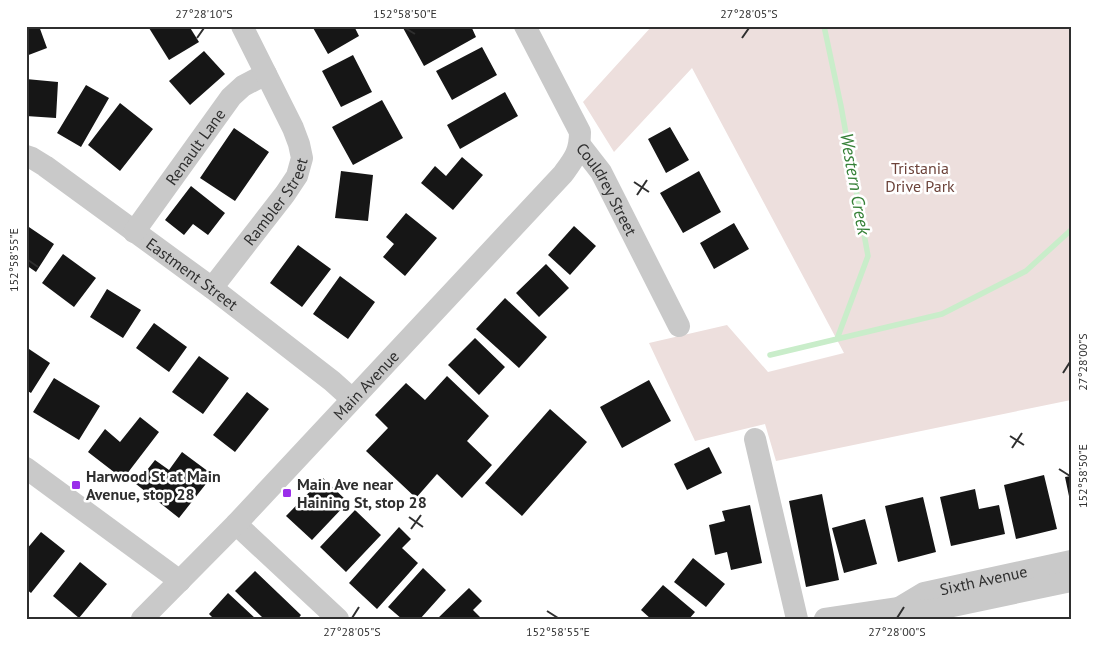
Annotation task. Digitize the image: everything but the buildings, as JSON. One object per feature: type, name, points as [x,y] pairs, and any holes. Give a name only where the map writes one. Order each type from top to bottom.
[{"type":"street","name":"Rambler Street","points":[[212,288],[285,194],[297,176],[302,158],[293,128],[242,26]]},
{"type":"street","name":"Couldrey Street","points":[[525,26],[574,119],[580,132],[580,145],[601,172],[679,326]]},
{"type":"street","name":"Renault Lane","points":[[134,232],[231,97],[243,86],[266,74]]},
{"type":"street","name":"Main Avenue","points":[[142,619],[236,524],[563,174],[575,157],[580,145]]},
{"type":"street","name":"Eastment Street","points":[[26,156],[44,166],[212,288],[332,381],[352,399]]},
{"type":"street","points":[[755,439],[797,619]]},
{"type":"street","points":[[26,468],[180,581]]},
{"type":"street","points":[[236,524],[338,619]]},
{"type":"street","name":"Sixth Avenue","points":[[899,608],[924,592],[1071,561]]},
{"type":"street","name":"Sixth Avenue","points":[[825,619],[899,608],[929,611],[1071,581]]},
{"type":"green space","name":"Tristania Drive Park","points":[[652,26],[1071,26],[1071,400],[776,461],[765,424],[695,441],[649,343],[727,325],[768,372],[844,353],[692,68],[614,152],[583,102]]},
{"type":"waterway","name":"Western Creek","points":[[824,26],[841,106],[868,256],[837,339]]},
{"type":"waterway","name":"Western Creek","points":[[770,355],[942,314],[1026,271],[1071,230]]},
{"type":"place","name":"Harwood St at Main Avenue, stop 28","points":[[76,485]]},
{"type":"place","name":"Main Ave near Haining St, stop 28","points":[[287,493]]}]
